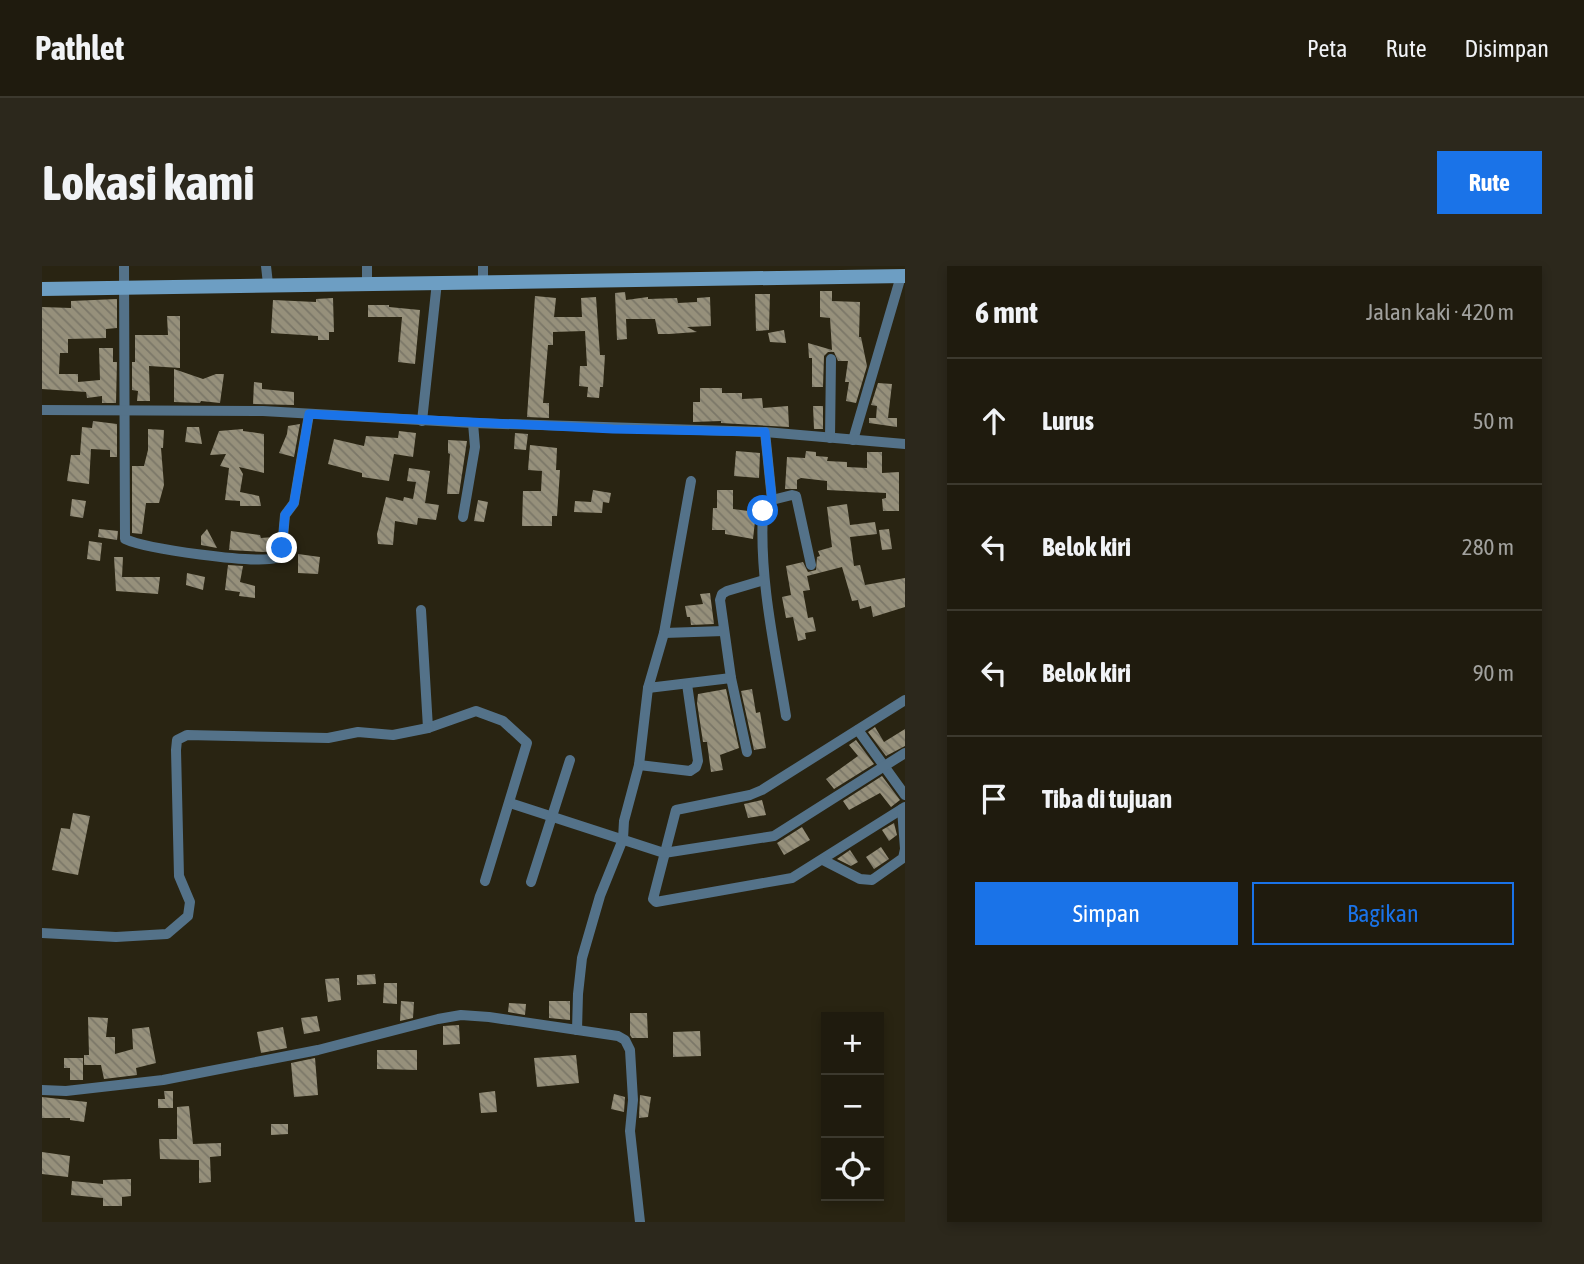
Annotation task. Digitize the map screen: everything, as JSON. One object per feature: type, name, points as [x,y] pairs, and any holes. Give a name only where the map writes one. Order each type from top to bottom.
[{"type":"main road","points":[[42,289],[903,276]]},
{"type":"street","points":[[124,266],[125,539],[204,554],[263,560],[276,558],[282,548],[285,515],[294,503],[309,414]]},
{"type":"street","points":[[266,266],[268,284]]},
{"type":"street","points":[[366,266],[367,283]]},
{"type":"street","points":[[483,266],[483,282]]},
{"type":"street","points":[[853,440],[903,276]]},
{"type":"street","points":[[422,421],[437,282]]},
{"type":"street","points":[[830,438],[831,359]]},
{"type":"street","points":[[42,410],[263,411],[422,421],[765,432],[905,444]]},
{"type":"street","points":[[463,517],[475,447],[473,423]]},
{"type":"street","points":[[765,432],[772,500]]},
{"type":"street","points":[[577,1030],[582,958],[600,896],[622,839],[639,765],[648,688],[664,634],[691,481]]},
{"type":"street","points":[[786,716],[761,548],[763,511],[765,505],[772,500],[796,496],[811,565]]},
{"type":"street","points":[[747,752],[731,678],[720,600],[722,594],[764,580]]},
{"type":"street","points":[[421,610],[428,728]]},
{"type":"street","points":[[664,634],[724,631]]},
{"type":"street","points":[[648,688],[731,678]]},
{"type":"street","points":[[639,765],[690,771],[696,767],[698,761],[687,684]]},
{"type":"street","points":[[904,808],[792,878],[656,902],[653,896],[677,808],[757,793],[905,700]]},
{"type":"street","points":[[42,933],[116,937],[167,934],[188,916],[190,902],[179,876],[176,750],[177,740],[187,735],[328,738],[358,732],[393,735],[428,728],[476,711],[503,721],[527,743],[485,881]]},
{"type":"street","points":[[858,730],[905,795]]},
{"type":"street","points":[[510,803],[664,853],[774,836],[905,753]]},
{"type":"street","points":[[531,882],[570,760]]},
{"type":"street","points":[[823,860],[860,879],[867,881],[877,877],[905,855],[904,808]]},
{"type":"street","points":[[42,1090],[66,1091],[163,1080],[308,1052],[461,1015],[618,1036],[625,1040],[630,1049],[634,1100],[630,1131],[640,1222]]},
{"type":"building","points":[[820,291],[832,291],[832,301],[860,302],[859,337],[867,366],[856,403],[846,401],[848,361],[838,361],[834,352],[828,352],[824,356],[823,387],[812,387],[812,358],[809,358],[808,343],[832,350],[830,318],[820,317]]},
{"type":"building","points":[[625,292],[626,300],[648,297],[677,298],[678,303],[697,302],[697,298],[710,297],[711,326],[687,327],[697,332],[658,334],[655,319],[626,319],[627,339],[617,340],[615,293]]},
{"type":"building","points":[[755,294],[770,294],[769,330],[756,331]]},
{"type":"building","points":[[535,296],[556,298],[554,317],[582,317],[581,298],[596,297],[600,355],[605,355],[603,387],[600,387],[599,398],[587,397],[588,387],[579,386],[580,366],[587,366],[585,331],[553,332],[553,345],[548,345],[543,403],[549,403],[549,418],[527,417]]},
{"type":"building","points":[[333,298],[334,332],[329,332],[329,340],[318,340],[318,336],[271,333],[273,300],[316,302],[316,299]]},
{"type":"building","points":[[117,299],[117,328],[106,329],[106,338],[68,339],[68,353],[60,353],[59,374],[78,374],[78,382],[100,380],[99,348],[113,348],[113,362],[117,362],[116,403],[102,403],[102,396],[87,398],[86,392],[42,389],[42,307],[71,308],[71,301]]},
{"type":"building","points":[[368,305],[420,310],[415,364],[398,362],[402,317],[368,317]]},
{"type":"building","points":[[167,316],[180,316],[180,368],[149,366],[150,401],[137,401],[138,391],[132,390],[135,335],[168,335]]},
{"type":"building","points":[[784,330],[786,343],[770,342],[768,333]]},
{"type":"building","points":[[174,369],[203,379],[224,374],[220,403],[174,402]]},
{"type":"building","points":[[254,382],[262,383],[262,389],[294,392],[294,405],[253,404]]},
{"type":"building","points":[[878,383],[892,384],[888,418],[897,418],[897,427],[869,423],[869,418],[876,418],[877,406],[871,405]]},
{"type":"building","points":[[700,388],[722,388],[722,393],[742,393],[742,399],[762,398],[763,408],[788,406],[789,427],[721,421],[693,422],[693,402],[700,402]]},
{"type":"building","points":[[813,406],[823,406],[823,429],[814,429]]},
{"type":"building","points":[[93,421],[117,424],[117,457],[110,457],[110,450],[91,449],[89,484],[67,481],[71,455],[80,455],[82,427],[92,428]]},
{"type":"building","points":[[300,424],[294,457],[279,453],[288,426]]},
{"type":"building","points":[[187,427],[199,427],[202,444],[185,442]]},
{"type":"building","points":[[148,429],[164,430],[161,448],[164,485],[159,503],[146,503],[142,534],[132,533],[132,466],[144,466],[148,450]]},
{"type":"building","points":[[243,429],[264,434],[264,473],[239,467],[243,474],[240,492],[259,496],[261,506],[240,506],[240,501],[225,500],[229,468],[220,466],[226,454],[210,455],[219,431]]},
{"type":"building","points":[[399,431],[416,433],[413,457],[394,454],[389,481],[362,477],[362,473],[328,464],[334,439],[364,446],[366,436],[398,438]]},
{"type":"building","points":[[515,433],[528,434],[526,450],[514,449]]},
{"type":"building","points":[[448,440],[467,441],[459,494],[447,494],[450,454]]},
{"type":"building","points":[[530,445],[557,448],[556,470],[560,470],[557,516],[552,516],[552,526],[522,526],[523,491],[541,491],[542,471],[528,470]]},
{"type":"building","points":[[736,451],[760,453],[759,478],[734,476]]},
{"type":"building","points":[[806,451],[816,452],[816,456],[828,457],[827,461],[847,462],[847,467],[867,468],[867,452],[882,452],[882,473],[899,472],[899,511],[883,511],[882,499],[886,498],[886,493],[827,490],[827,481],[801,478],[797,480],[797,489],[785,489],[787,457],[805,458]]},
{"type":"building","points":[[409,468],[430,471],[425,503],[439,505],[436,520],[418,518],[417,525],[395,521],[393,545],[378,544],[377,534],[386,497],[403,501],[404,497],[413,499],[416,482],[407,481]]},
{"type":"building","points":[[593,490],[611,493],[609,503],[603,502],[602,513],[574,512],[575,501],[591,502]]},
{"type":"building","points":[[717,490],[733,490],[733,509],[756,512],[753,539],[725,534],[725,530],[712,530],[713,508],[717,508]]},
{"type":"building","points":[[72,499],[86,501],[83,518],[70,516]]},
{"type":"building","points":[[478,500],[488,502],[484,522],[474,521]]},
{"type":"building","points":[[847,504],[850,525],[875,522],[877,534],[850,537],[854,566],[860,565],[865,585],[905,578],[905,607],[873,617],[871,606],[860,609],[858,600],[852,601],[842,567],[807,576],[810,590],[803,591],[808,618],[813,617],[816,631],[805,633],[806,639],[798,641],[793,617],[786,618],[782,597],[791,595],[786,566],[803,562],[808,572],[816,570],[817,557],[820,556],[818,551],[832,547],[827,507]]},
{"type":"building","points":[[99,529],[118,531],[117,540],[98,537]]},
{"type":"building","points":[[207,529],[217,548],[201,545],[201,536]]},
{"type":"building","points":[[889,529],[892,549],[882,550],[879,530]]},
{"type":"building","points":[[231,531],[260,535],[261,538],[274,537],[275,546],[272,551],[264,552],[229,550]]},
{"type":"building","points":[[89,541],[102,543],[100,561],[87,559]]},
{"type":"building","points":[[298,554],[320,557],[318,574],[298,573]]},
{"type":"building","points":[[114,557],[123,557],[122,577],[160,577],[158,594],[116,591]]},
{"type":"building","points":[[228,565],[243,566],[240,582],[255,586],[255,598],[239,596],[240,592],[225,590]]},
{"type":"building","points":[[187,573],[205,577],[203,590],[186,585]]},
{"type":"building","points":[[710,593],[714,624],[691,625],[685,606],[703,604],[700,594]]},
{"type":"building","points":[[726,689],[739,748],[720,755],[723,770],[711,772],[707,742],[703,742],[698,694]]},
{"type":"building","points":[[752,689],[756,713],[760,712],[766,748],[754,750],[741,691]]},
{"type":"building","points":[[875,727],[884,742],[905,729],[905,746],[886,756],[868,732]]},
{"type":"building","points":[[856,740],[874,764],[834,789],[826,779],[858,756],[849,745]]},
{"type":"building","points":[[882,776],[900,800],[891,807],[880,793],[849,810],[843,801]]},
{"type":"building","points":[[762,800],[766,815],[748,818],[744,804]]},
{"type":"building","points":[[73,813],[90,816],[78,875],[52,870],[61,828],[70,829]]},
{"type":"building","points":[[894,823],[897,835],[889,841],[882,830]]},
{"type":"building","points":[[802,827],[810,840],[784,855],[777,843]]},
{"type":"building","points":[[881,847],[889,859],[874,869],[866,857]]},
{"type":"building","points":[[850,850],[858,862],[851,866],[837,859]]},
{"type":"building","points":[[375,974],[376,984],[357,985],[357,975]]},
{"type":"building","points":[[339,978],[341,1000],[328,1002],[325,979]]},
{"type":"building","points":[[384,983],[397,983],[397,1004],[383,1003]]},
{"type":"building","points":[[401,1001],[414,1002],[413,1018],[400,1021]]},
{"type":"building","points":[[549,1001],[570,1001],[570,1020],[549,1018]]},
{"type":"building","points":[[509,1003],[526,1004],[525,1015],[508,1012]]},
{"type":"building","points":[[630,1013],[647,1013],[648,1038],[632,1038]]},
{"type":"building","points":[[317,1016],[320,1031],[304,1034],[301,1018]]},
{"type":"building","points":[[88,1017],[108,1018],[106,1037],[115,1037],[115,1054],[133,1049],[132,1029],[149,1027],[156,1063],[136,1068],[137,1075],[104,1079],[101,1065],[84,1065],[84,1055],[89,1055]]},
{"type":"building","points":[[459,1025],[460,1044],[443,1045],[443,1026]]},
{"type":"building","points":[[283,1027],[287,1048],[261,1053],[257,1032]]},
{"type":"building","points":[[700,1031],[701,1056],[673,1057],[673,1032]]},
{"type":"building","points":[[377,1050],[417,1050],[417,1070],[377,1069]]},
{"type":"building","points":[[576,1055],[579,1083],[537,1087],[534,1058]]},
{"type":"building","points":[[64,1058],[83,1058],[83,1080],[70,1080],[70,1068],[64,1068]]},
{"type":"building","points":[[315,1058],[318,1095],[294,1097],[291,1063]]},
{"type":"building","points":[[164,1091],[173,1091],[173,1108],[158,1108],[158,1099],[165,1099]]},
{"type":"building","points":[[495,1091],[497,1112],[481,1113],[479,1093]]},
{"type":"building","points":[[614,1094],[625,1097],[624,1112],[611,1109]]},
{"type":"building","points":[[640,1095],[651,1097],[648,1117],[639,1118]]},
{"type":"building","points":[[42,1097],[87,1102],[84,1122],[70,1118],[42,1118]]},
{"type":"building","points":[[189,1106],[193,1144],[221,1143],[221,1156],[210,1157],[211,1182],[199,1183],[199,1160],[160,1159],[159,1139],[177,1139],[177,1107]]},
{"type":"building","points":[[271,1124],[288,1124],[288,1134],[271,1135]]},
{"type":"building","points":[[42,1152],[70,1156],[68,1177],[42,1174]]},
{"type":"building","points":[[131,1179],[131,1196],[122,1197],[122,1206],[103,1206],[103,1198],[71,1195],[72,1181],[103,1184],[103,1180]]},
{"type":"route","points":[[282,548],[285,515],[294,503],[309,414],[613,429],[765,432],[772,500],[765,505],[763,511]]}]
